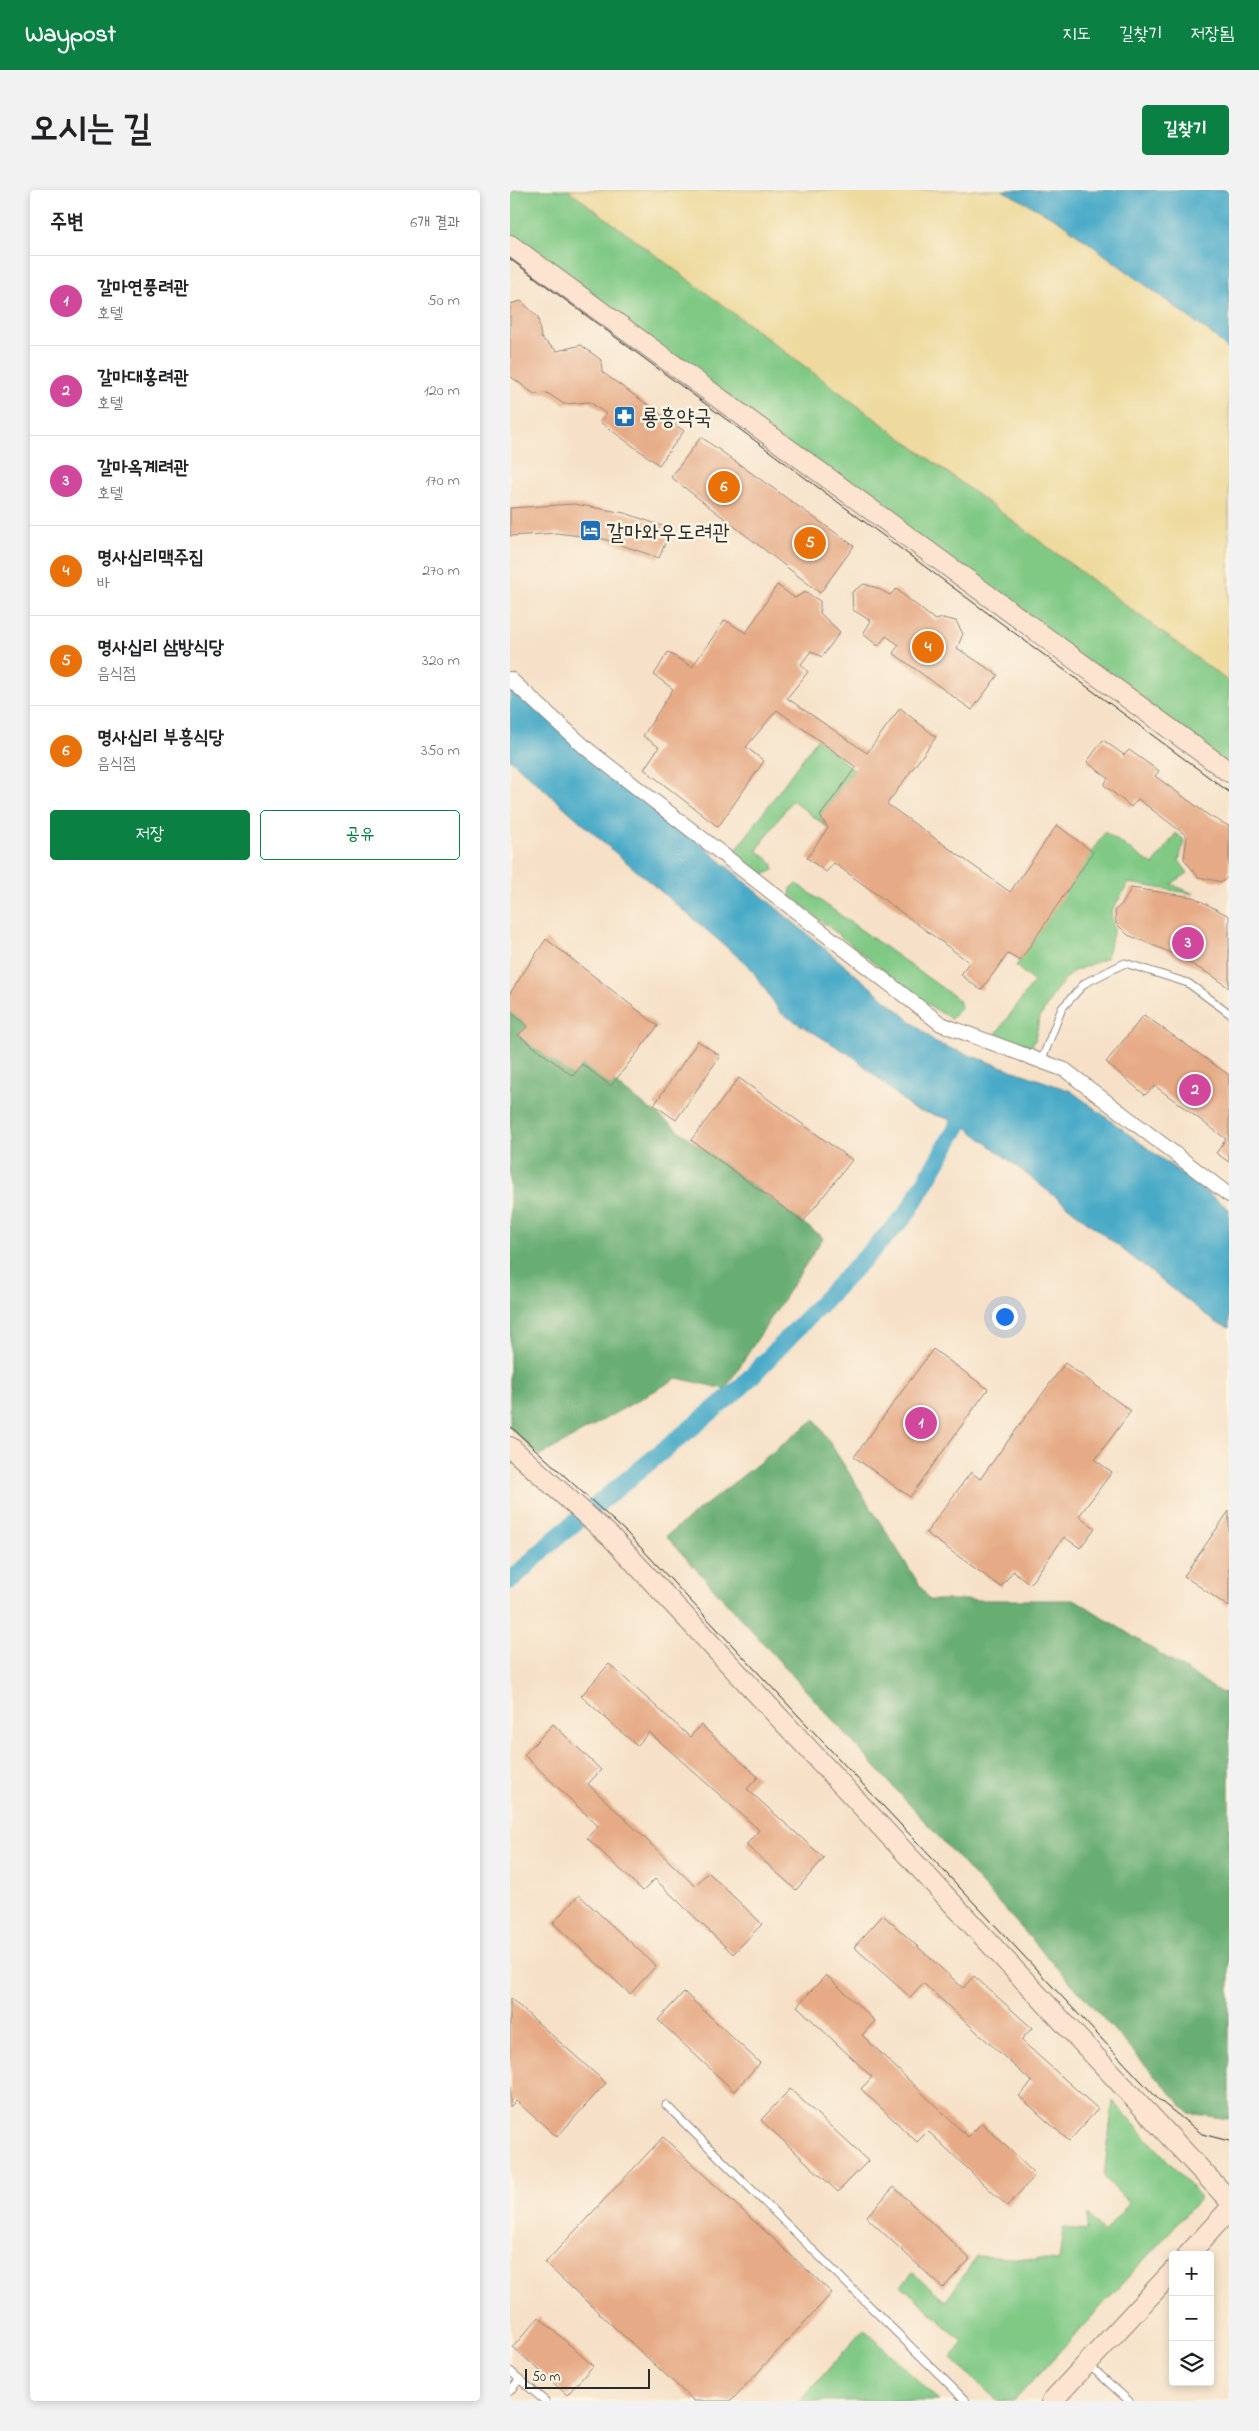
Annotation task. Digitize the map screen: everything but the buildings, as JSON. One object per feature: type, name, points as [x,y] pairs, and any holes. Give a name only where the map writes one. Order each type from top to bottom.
[{"type":"street","points":[[510,246],[1229,772]]},
{"type":"street","points":[[510,679],[587,749],[941,1024],[1065,1070],[1229,1195]]},
{"type":"street","points":[[515,1455],[610,1536],[1229,2200]]},
{"type":"street","points":[[1192,2251],[1229,2210]]},
{"type":"street","points":[[1052,2401],[1169,2275]]},
{"type":"lane","points":[[1042,1062],[1062,1008],[1085,983],[1125,963],[1188,983],[1229,1013]]},
{"type":"lane","points":[[666,2105],[966,2401]]},
{"type":"lane","points":[[1087,2363],[1129,2401]]},
{"type":"lane","points":[[510,2371],[545,2401]]},
{"type":"lane","points":[[510,2391],[519,2380]]},
{"type":"green space","points":[[510,190],[568,190],[1229,682],[1229,772],[510,245]]},
{"type":"green space","points":[[817,739],[854,770],[820,816],[828,828],[792,800],[757,850],[772,863],[774,870],[763,875],[738,855],[736,850]]},
{"type":"green space","points":[[1105,832],[1153,865],[1176,833],[1184,840],[1179,861],[1188,873],[1171,884],[1194,894],[1129,883],[1111,912],[1114,930],[1106,958],[1072,972],[1056,990],[1039,1019],[1035,1040],[1031,1047],[996,1034],[1034,982],[1016,966]]},
{"type":"green space","points":[[797,884],[959,1000],[961,1007],[951,1019],[921,1000],[790,896],[791,888]]},
{"type":"green space","points":[[510,1005],[823,1238],[725,1389],[677,1378],[540,1456],[510,1428]]},
{"type":"green space","points":[[815,1419],[929,1600],[1076,1600],[1220,1692],[1229,1694],[1229,2119],[1189,2113],[666,1536]]},
{"type":"green space","points":[[1113,2101],[1199,2195],[1199,2200],[1014,2401],[998,2401],[951,2358],[963,2342],[901,2285],[913,2273],[946,2301],[977,2256],[1059,2261],[1063,2228],[1087,2230],[1088,2215],[1104,2233],[1129,2203],[1104,2177]]},
{"type":"green space","points":[[864,2329],[939,2401],[800,2401]]},
{"type":"sand","points":[[568,190],[1002,190],[1058,220],[1213,335],[1229,351],[1229,682]]},
{"type":"water","points":[[1002,190],[1229,190],[1229,351],[1213,335],[1058,220]]},
{"type":"water","points":[[510,684],[938,1044],[1071,1091],[1229,1209],[1229,1328],[1215,1322],[960,1122],[913,1109],[854,1057],[781,1013],[750,967],[611,849],[510,759]]},
{"type":"waterway","points":[[510,1581],[556,1538],[739,1389],[906,1215],[960,1122]]},
{"type":"tram line","points":[[510,259],[1229,792]]},
{"type":"tram line","points":[[510,1426],[627,1533],[1158,2099],[1202,2134],[1229,2141]]},
{"type":"place","name":"룡흥약국","points":[[625,416]]},
{"type":"place","name":"명사십리 부흥식당","points":[[724,487]]},
{"type":"place","name":"갈마와우도려관","points":[[590,531]]},
{"type":"place","name":"명사십리 삼방식당","points":[[810,543]]},
{"type":"place","name":"명사십리맥주집","points":[[928,647]]},
{"type":"place","name":"갈마옥계려관","points":[[1188,943]]},
{"type":"place","name":"갈마대홍려관","points":[[1195,1090]]},
{"type":"place","name":"갈마연풍려관","points":[[921,1423]]}]
